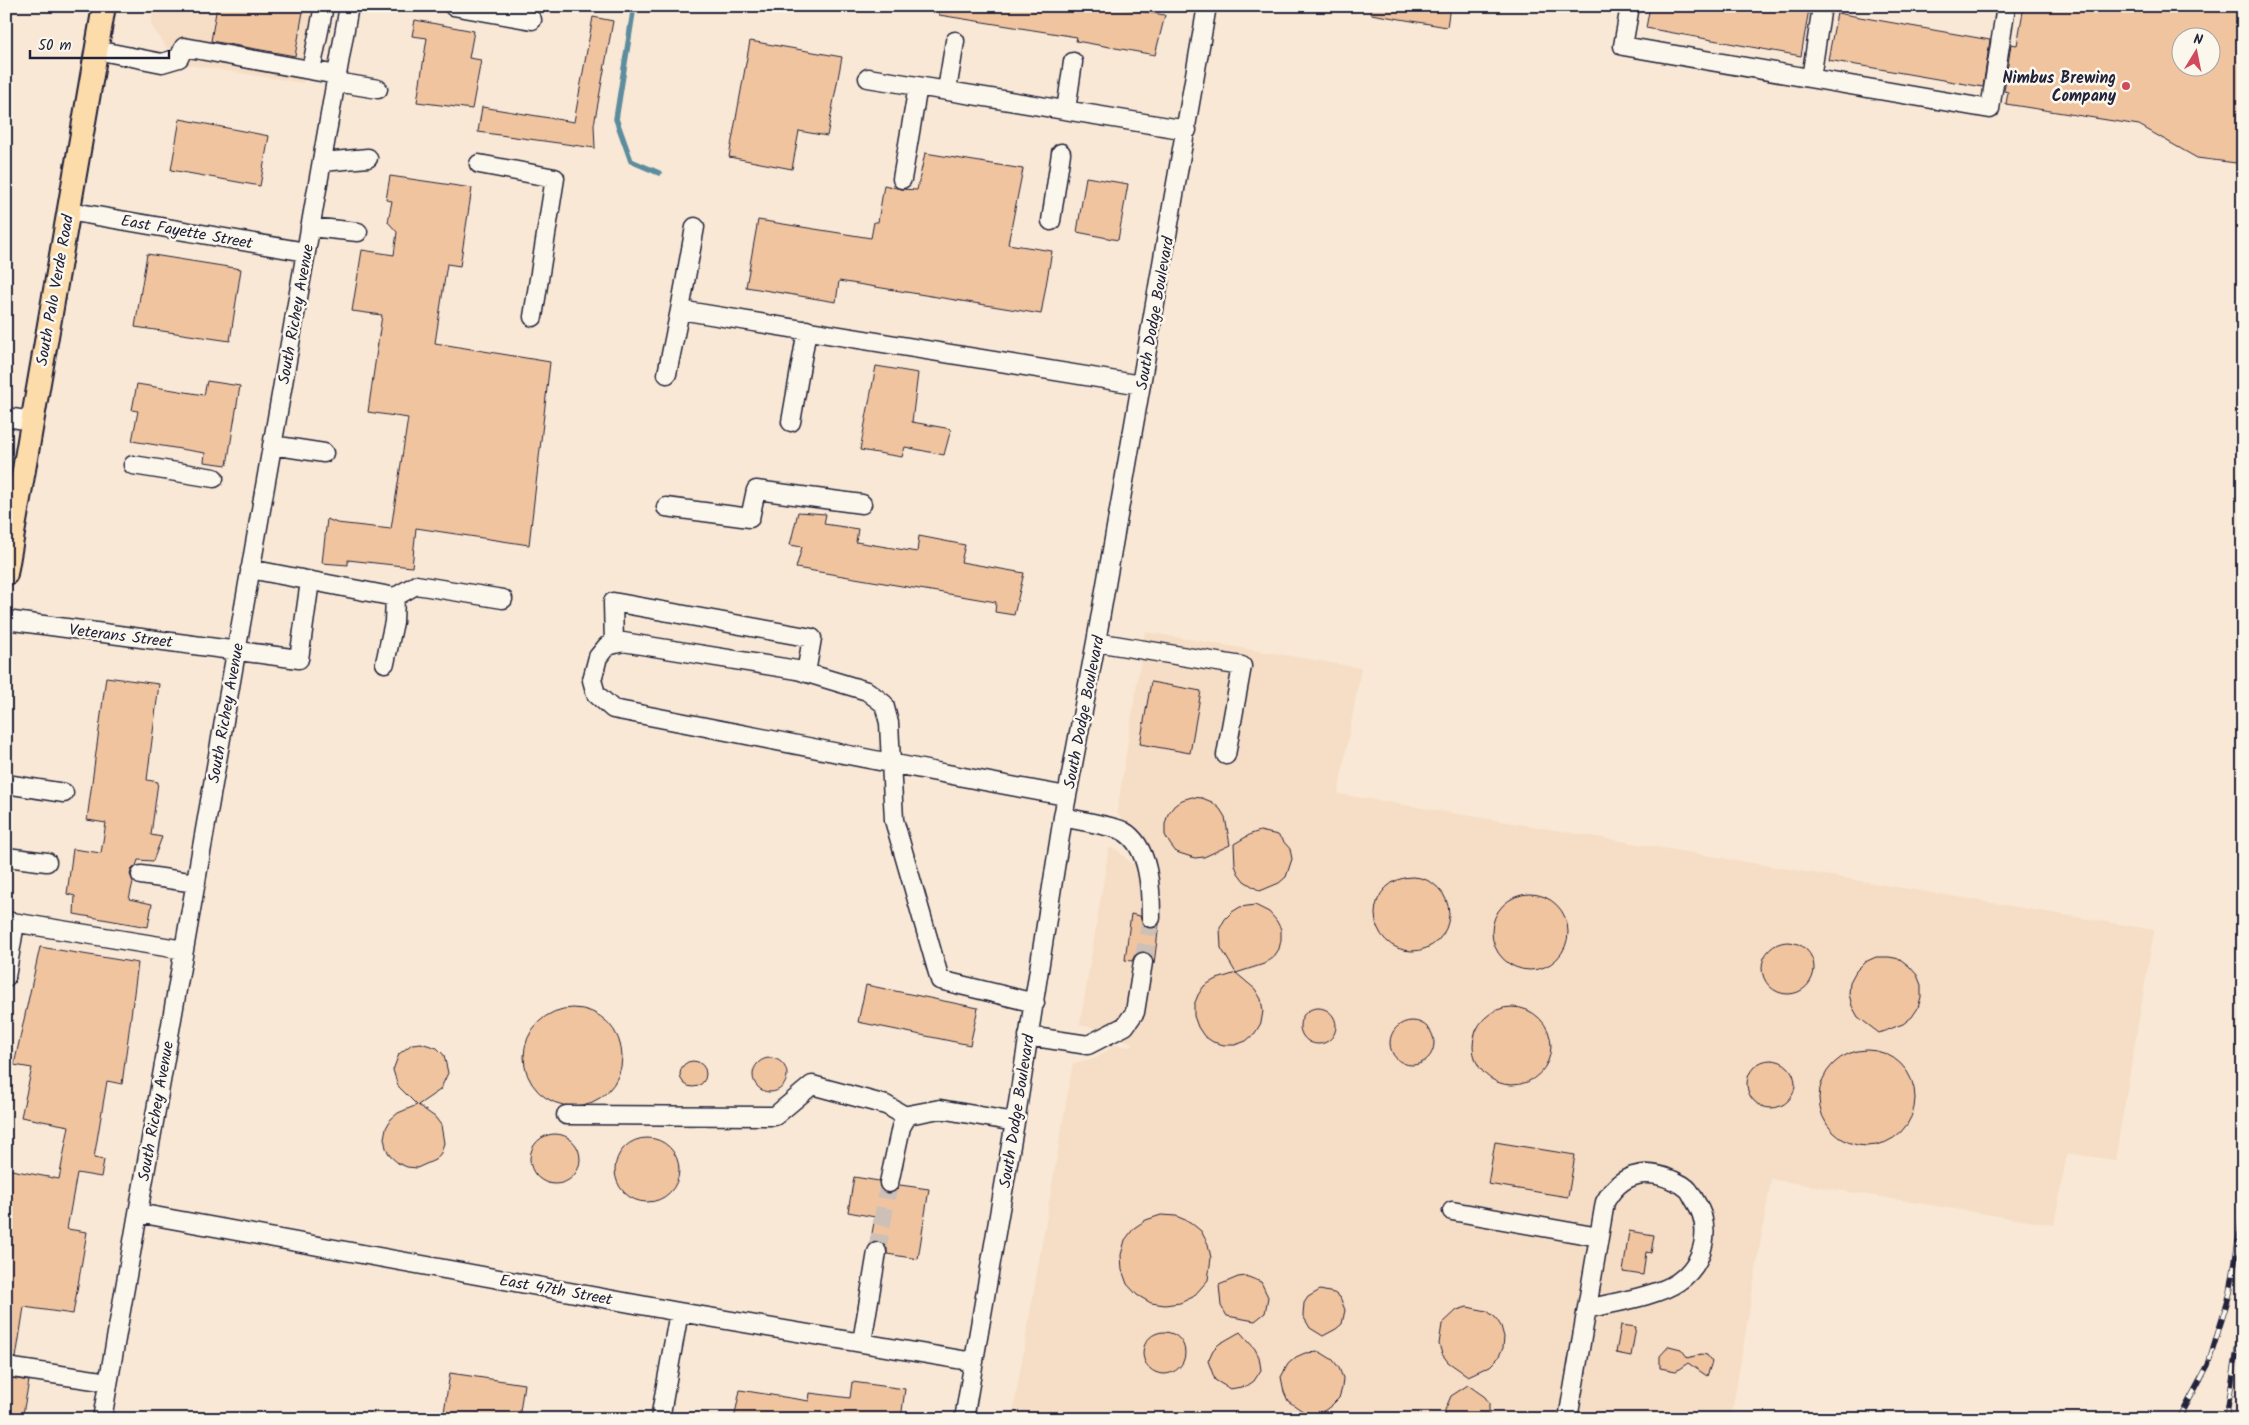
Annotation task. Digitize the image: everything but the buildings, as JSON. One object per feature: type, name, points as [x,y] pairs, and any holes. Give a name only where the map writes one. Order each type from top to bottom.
[{"type":"main road","name":"South Palo Verde Road","points":[[6,574],[104,6]]},
{"type":"street","points":[[311,70],[324,6]]},
{"type":"street","name":"South Richey Avenue","points":[[102,1419],[349,6]]},
{"type":"street","points":[[453,6],[532,20]]},
{"type":"street","name":"South Dodge Boulevard","points":[[964,1419],[1035,1003],[1066,796],[1096,642],[1208,6]]},
{"type":"street","points":[[1630,6],[1623,46],[1990,109],[2006,6]]},
{"type":"street","points":[[1811,78],[1822,6]]},
{"type":"street","points":[[946,90],[955,42]]},
{"type":"street","points":[[96,50],[162,63],[179,58],[184,47],[311,70],[336,79],[378,89]]},
{"type":"street","points":[[1066,110],[1073,62]]},
{"type":"street","points":[[868,78],[1187,130]]},
{"type":"street","points":[[902,179],[918,86]]},
{"type":"street","points":[[1051,221],[1061,153]]},
{"type":"street","points":[[322,162],[368,158]]},
{"type":"street","points":[[479,164],[554,178],[533,317]]},
{"type":"street","name":"East Fayette Street","points":[[68,211],[306,252]]},
{"type":"street","points":[[310,227],[358,232]]},
{"type":"street","points":[[668,374],[695,227]]},
{"type":"street","points":[[680,310],[1141,385]]},
{"type":"street","points":[[791,422],[807,330]]},
{"type":"street","points":[[6,417],[32,421]]},
{"type":"street","points":[[272,445],[324,453]]},
{"type":"street","points":[[133,465],[214,478]]},
{"type":"street","points":[[666,507],[750,518],[756,490],[862,504]]},
{"type":"street","points":[[250,569],[395,597],[416,585],[503,599]]},
{"type":"street","name":"Veterans Street","points":[[6,620],[236,649],[299,659],[310,581]]},
{"type":"street","points":[[385,663],[394,622],[395,597]]},
{"type":"street","points":[[614,644],[613,602],[812,638],[806,673]]},
{"type":"street","points":[[1035,1003],[940,980],[894,820],[890,763],[889,723],[884,704],[867,691],[806,673],[623,642],[606,646],[598,657],[592,680],[596,694],[613,709],[890,763],[1066,796]]},
{"type":"street","points":[[1096,642],[1242,666],[1226,754]]},
{"type":"street","points":[[6,784],[64,793]]},
{"type":"street","points":[[1063,818],[1122,830],[1139,846],[1151,884],[1151,918]]},
{"type":"street","points":[[6,858],[47,862]]},
{"type":"street","points":[[141,875],[196,883]]},
{"type":"street","points":[[6,977],[11,922],[184,950]]},
{"type":"street","points":[[1028,1036],[1088,1045],[1125,1026],[1135,1012],[1143,962]]},
{"type":"street","points":[[566,1115],[776,1116],[812,1085],[886,1105],[907,1117]]},
{"type":"street","points":[[889,1183],[901,1127],[908,1115],[940,1109],[1015,1122]]},
{"type":"street","points":[[1568,1419],[1605,1202],[1609,1194],[1613,1187],[1634,1175],[1659,1174],[1686,1187],[1700,1208],[1705,1228],[1703,1248],[1694,1267],[1677,1283],[1659,1291],[1587,1309]]},
{"type":"street","name":"East 47th Street","points":[[138,1212],[679,1312],[974,1362]]},
{"type":"street","points":[[1452,1212],[1599,1237]]},
{"type":"street","points":[[862,1342],[877,1252]]},
{"type":"street","points":[[660,1419],[679,1312]]},
{"type":"street","points":[[6,1367],[108,1382]]},
{"type":"shaded area","points":[[154,6],[317,6],[303,83],[177,63],[151,25]]},
{"type":"shaded area","points":[[1145,632],[1361,668],[1338,794],[2154,930],[2115,1160],[2067,1153],[2054,1225],[1771,1179],[1731,1419],[1012,1419],[1073,1063],[1097,1058],[1114,1045],[1131,1047],[1132,1043],[1101,1029],[1080,1025],[1109,848],[1117,850],[1132,864],[1146,847],[1117,813]]},
{"type":"waterway","points":[[634,6],[616,119],[631,161],[659,173]]},
{"type":"tunnel","points":[[1143,962],[1151,918]]},
{"type":"tunnel","points":[[877,1252],[889,1183]]},
{"type":"railway","points":[[2179,1419],[2208,1365],[2230,1293],[2243,1210]]},
{"type":"railway","points":[[2226,1419],[2243,1313]]},
{"type":"railway","points":[[2241,1419],[2243,1410]]},
{"type":"place","name":"Nimbus Brewing Company","points":[[2126,86]]}]
